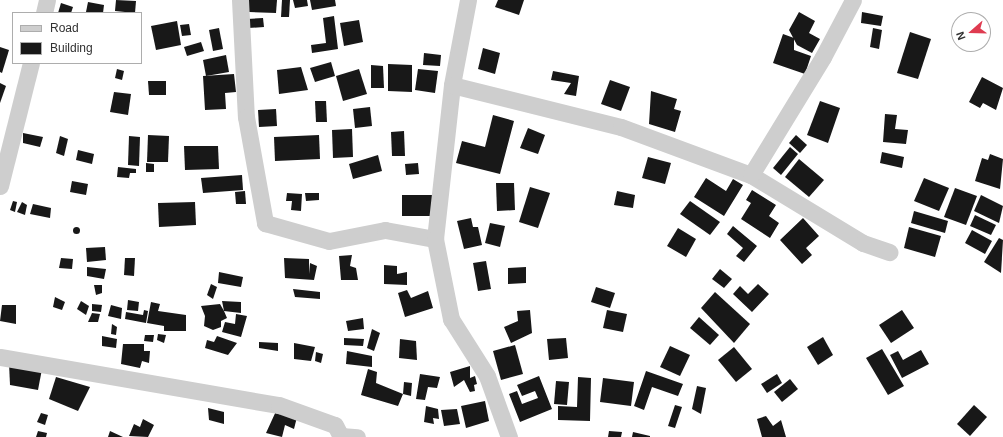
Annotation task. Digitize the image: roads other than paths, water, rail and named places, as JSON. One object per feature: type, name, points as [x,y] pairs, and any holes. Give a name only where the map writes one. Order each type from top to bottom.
[{"type":"street","points":[[44,12],[47,0]]},
{"type":"street","points":[[240,0],[246,117],[265,223],[329,241],[385,230],[435,239]]},
{"type":"street","points":[[468,0],[452,85],[435,239],[451,320],[487,376],[509,437]]},
{"type":"street","points":[[751,175],[823,57],[853,0]]},
{"type":"street","points":[[0,186],[31,64]]},
{"type":"street","points":[[452,85],[621,127],[751,175],[863,243],[889,252]]},
{"type":"street","points":[[0,357],[279,405],[335,425],[346,437]]}]
